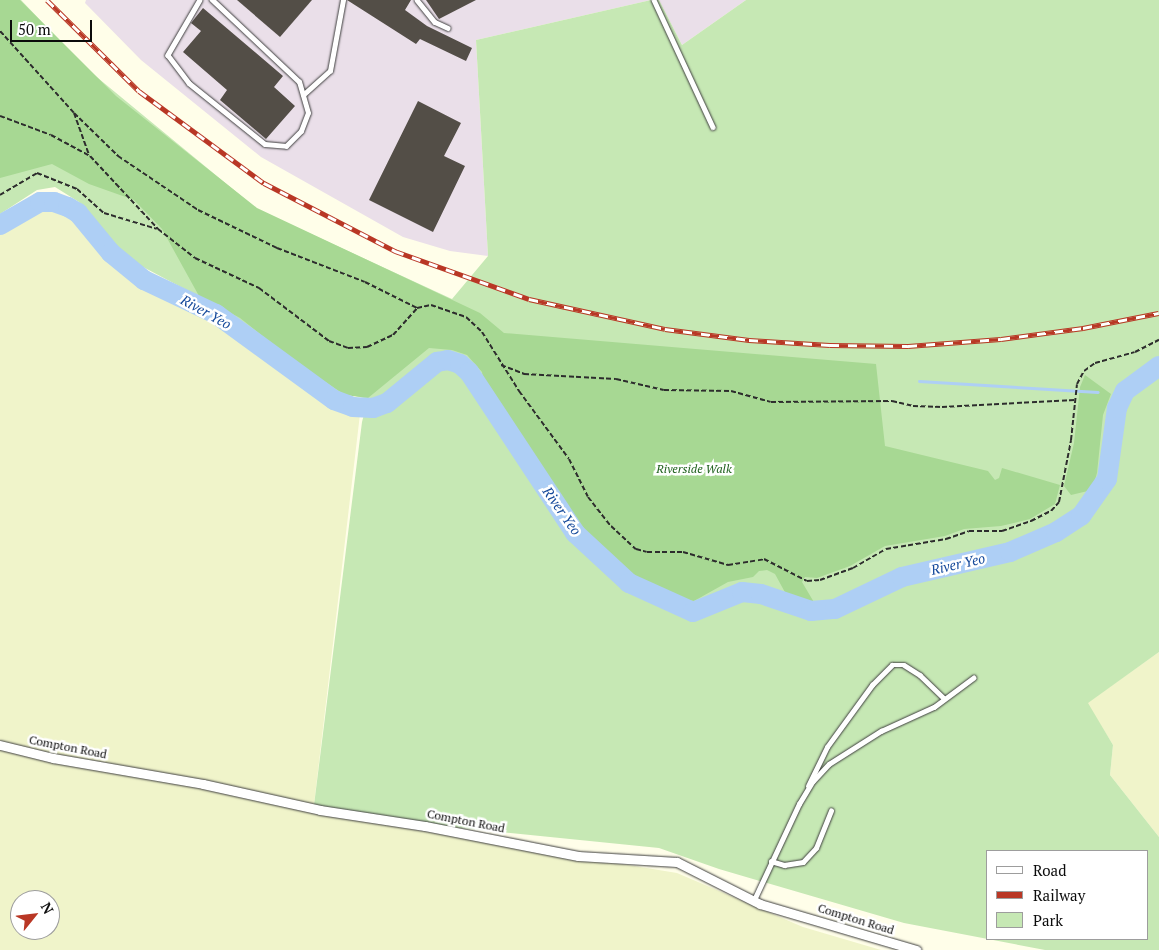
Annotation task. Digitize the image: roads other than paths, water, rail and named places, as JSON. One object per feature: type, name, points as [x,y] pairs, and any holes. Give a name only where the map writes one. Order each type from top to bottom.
[{"type":"street","name":"Compton Road","points":[[0,745],[53,758],[203,784],[320,810],[425,826],[578,856],[677,862],[754,900],[916,950]]},
{"type":"lane","points":[[200,0],[168,55],[190,83],[265,144],[286,146],[301,131],[308,113],[299,82],[276,58],[212,0]]},
{"type":"lane","points":[[303,95],[330,71],[343,0]]},
{"type":"lane","points":[[417,0],[435,22],[448,28]]},
{"type":"lane","points":[[654,0],[713,127]]},
{"type":"lane","points":[[808,790],[810,778],[827,747],[872,685],[892,665],[904,665],[920,675],[944,698]]},
{"type":"lane","points":[[754,900],[771,861],[808,790],[830,764],[853,747],[934,707],[973,678]]},
{"type":"lane","points":[[771,861],[784,865],[803,862],[816,848],[831,811]]},
{"type":"waterway","name":"River Yeo","points":[[0,225],[40,202],[54,202],[68,207],[78,213],[111,253],[144,280],[216,314],[334,400],[353,407],[373,408],[387,403],[437,362],[448,360],[460,364],[469,372],[575,533],[629,583],[693,612],[742,592],[761,594],[811,611],[835,609],[902,577],[1010,552],[1056,532],[1081,516],[1107,479],[1117,408],[1125,391],[1159,366]]},
{"type":"waterway","points":[[919,381],[1098,392]]},
{"type":"railway","points":[[47,0],[139,91],[264,183],[395,251],[529,299],[665,329],[749,340],[830,345],[908,346],[1001,339],[1083,328],[1159,313]]},
{"type":"park label","name":"Riverside Walk","points":[[694,469]]}]
